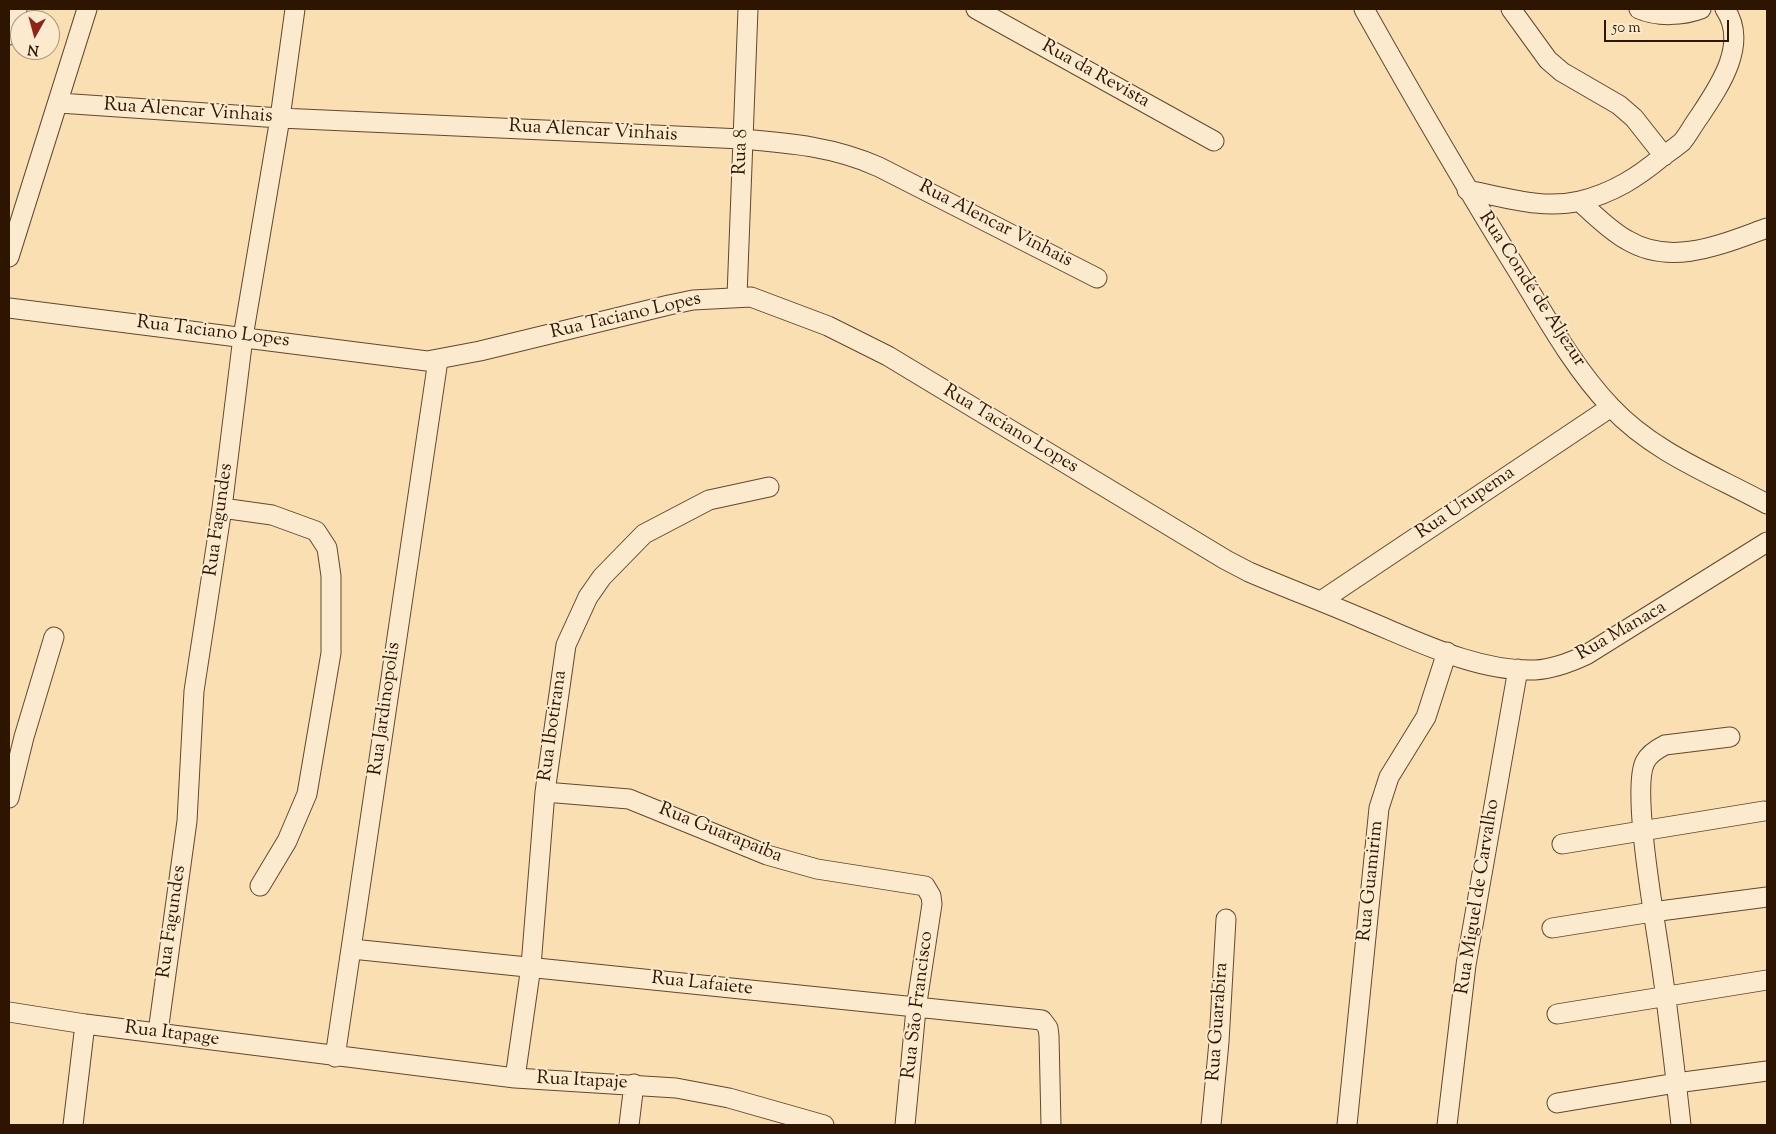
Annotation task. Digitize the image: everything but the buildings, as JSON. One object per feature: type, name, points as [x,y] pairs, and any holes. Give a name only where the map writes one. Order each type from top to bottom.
[{"type":"street","points":[[9,35],[17,9]]},
{"type":"street","points":[[9,257],[87,9]]},
{"type":"street","name":"Rua Fagundes","points":[[158,1032],[187,821],[194,691],[222,508],[243,337],[280,118],[295,9]]},
{"type":"street","name":"Rua 8","points":[[737,296],[748,9]]},
{"type":"street","name":"Rua da Revista","points":[[976,9],[1214,142]]},
{"type":"street","name":"Rua Condé de Aljezur","points":[[1364,9],[1467,190],[1568,353],[1611,407],[1640,433],[1690,466],[1767,504]]},
{"type":"street","points":[[1511,9],[1548,60],[1562,72],[1619,105],[1634,118],[1664,156]]},
{"type":"street","points":[[1639,9],[1654,13],[1670,14],[1689,13],[1701,9]]},
{"type":"street","points":[[1467,190],[1537,204],[1579,201],[1626,184],[1682,142],[1717,89],[1730,60],[1734,30],[1725,9]]},
{"type":"street","name":"Rua Alencar Vinhais","points":[[59,103],[280,118],[742,139],[816,146],[865,160],[1097,278]]},
{"type":"street","points":[[1579,201],[1626,240],[1657,253],[1676,254],[1715,246],[1767,228]]},
{"type":"street","name":"Rua Taciano Lopes","points":[[9,308],[427,361],[438,360],[669,304],[737,296],[751,297],[794,312],[888,356],[1226,560],[1322,601]]},
{"type":"street","name":"Rua Jardinopolis","points":[[335,1057],[401,600],[438,360]]},
{"type":"street","name":"Rua Urupema","points":[[1322,601],[1611,407]]},
{"type":"street","name":"Rua Ibotirana","points":[[515,1078],[531,966],[545,792],[566,646],[588,597],[602,577],[644,534],[673,517],[709,500],[769,486]]},
{"type":"street","points":[[222,508],[272,515],[316,531],[326,548],[331,576],[331,653],[307,794],[288,841],[260,886]]},
{"type":"street","name":"Rua Manaca","points":[[1322,601],[1447,652],[1498,666],[1537,670],[1586,655],[1767,542]]},
{"type":"street","points":[[9,798],[21,745],[54,637]]},
{"type":"street","name":"Rua Guamirim","points":[[1346,1125],[1380,808],[1390,777],[1426,717],[1447,652]]},
{"type":"street","name":"Rua Miguel de Carvalho","points":[[1447,1125],[1466,965],[1518,669]]},
{"type":"street","points":[[1681,1125],[1665,996],[1652,912],[1644,831],[1642,775],[1645,763],[1652,754],[1665,745],[1730,737]]},
{"type":"street","name":"Rua Guarapaiba","points":[[545,792],[629,799],[767,855],[817,869],[924,886]]},
{"type":"street","points":[[1562,844],[1764,811]]},
{"type":"street","name":"Rua São Francisco","points":[[905,1125],[916,1008],[932,904],[931,896],[924,886]]},
{"type":"street","points":[[1552,928],[1767,896]]},
{"type":"street","name":"Rua Guarabira","points":[[1211,1125],[1219,1042],[1226,919]]},
{"type":"street","name":"Rua Lafaiete","points":[[352,948],[1042,1020],[1048,1028],[1051,1125]]},
{"type":"street","points":[[1557,1014],[1767,980]]},
{"type":"street","name":"Rua Itapage","points":[[9,1012],[335,1057]]},
{"type":"street","points":[[73,1125],[85,1024]]},
{"type":"street","name":"Rua Itapaje","points":[[335,1057],[515,1078],[634,1084],[702,1092],[824,1125]]},
{"type":"street","points":[[1557,1103],[1676,1083],[1767,1071]]},
{"type":"street","points":[[629,1125],[634,1084]]}]
